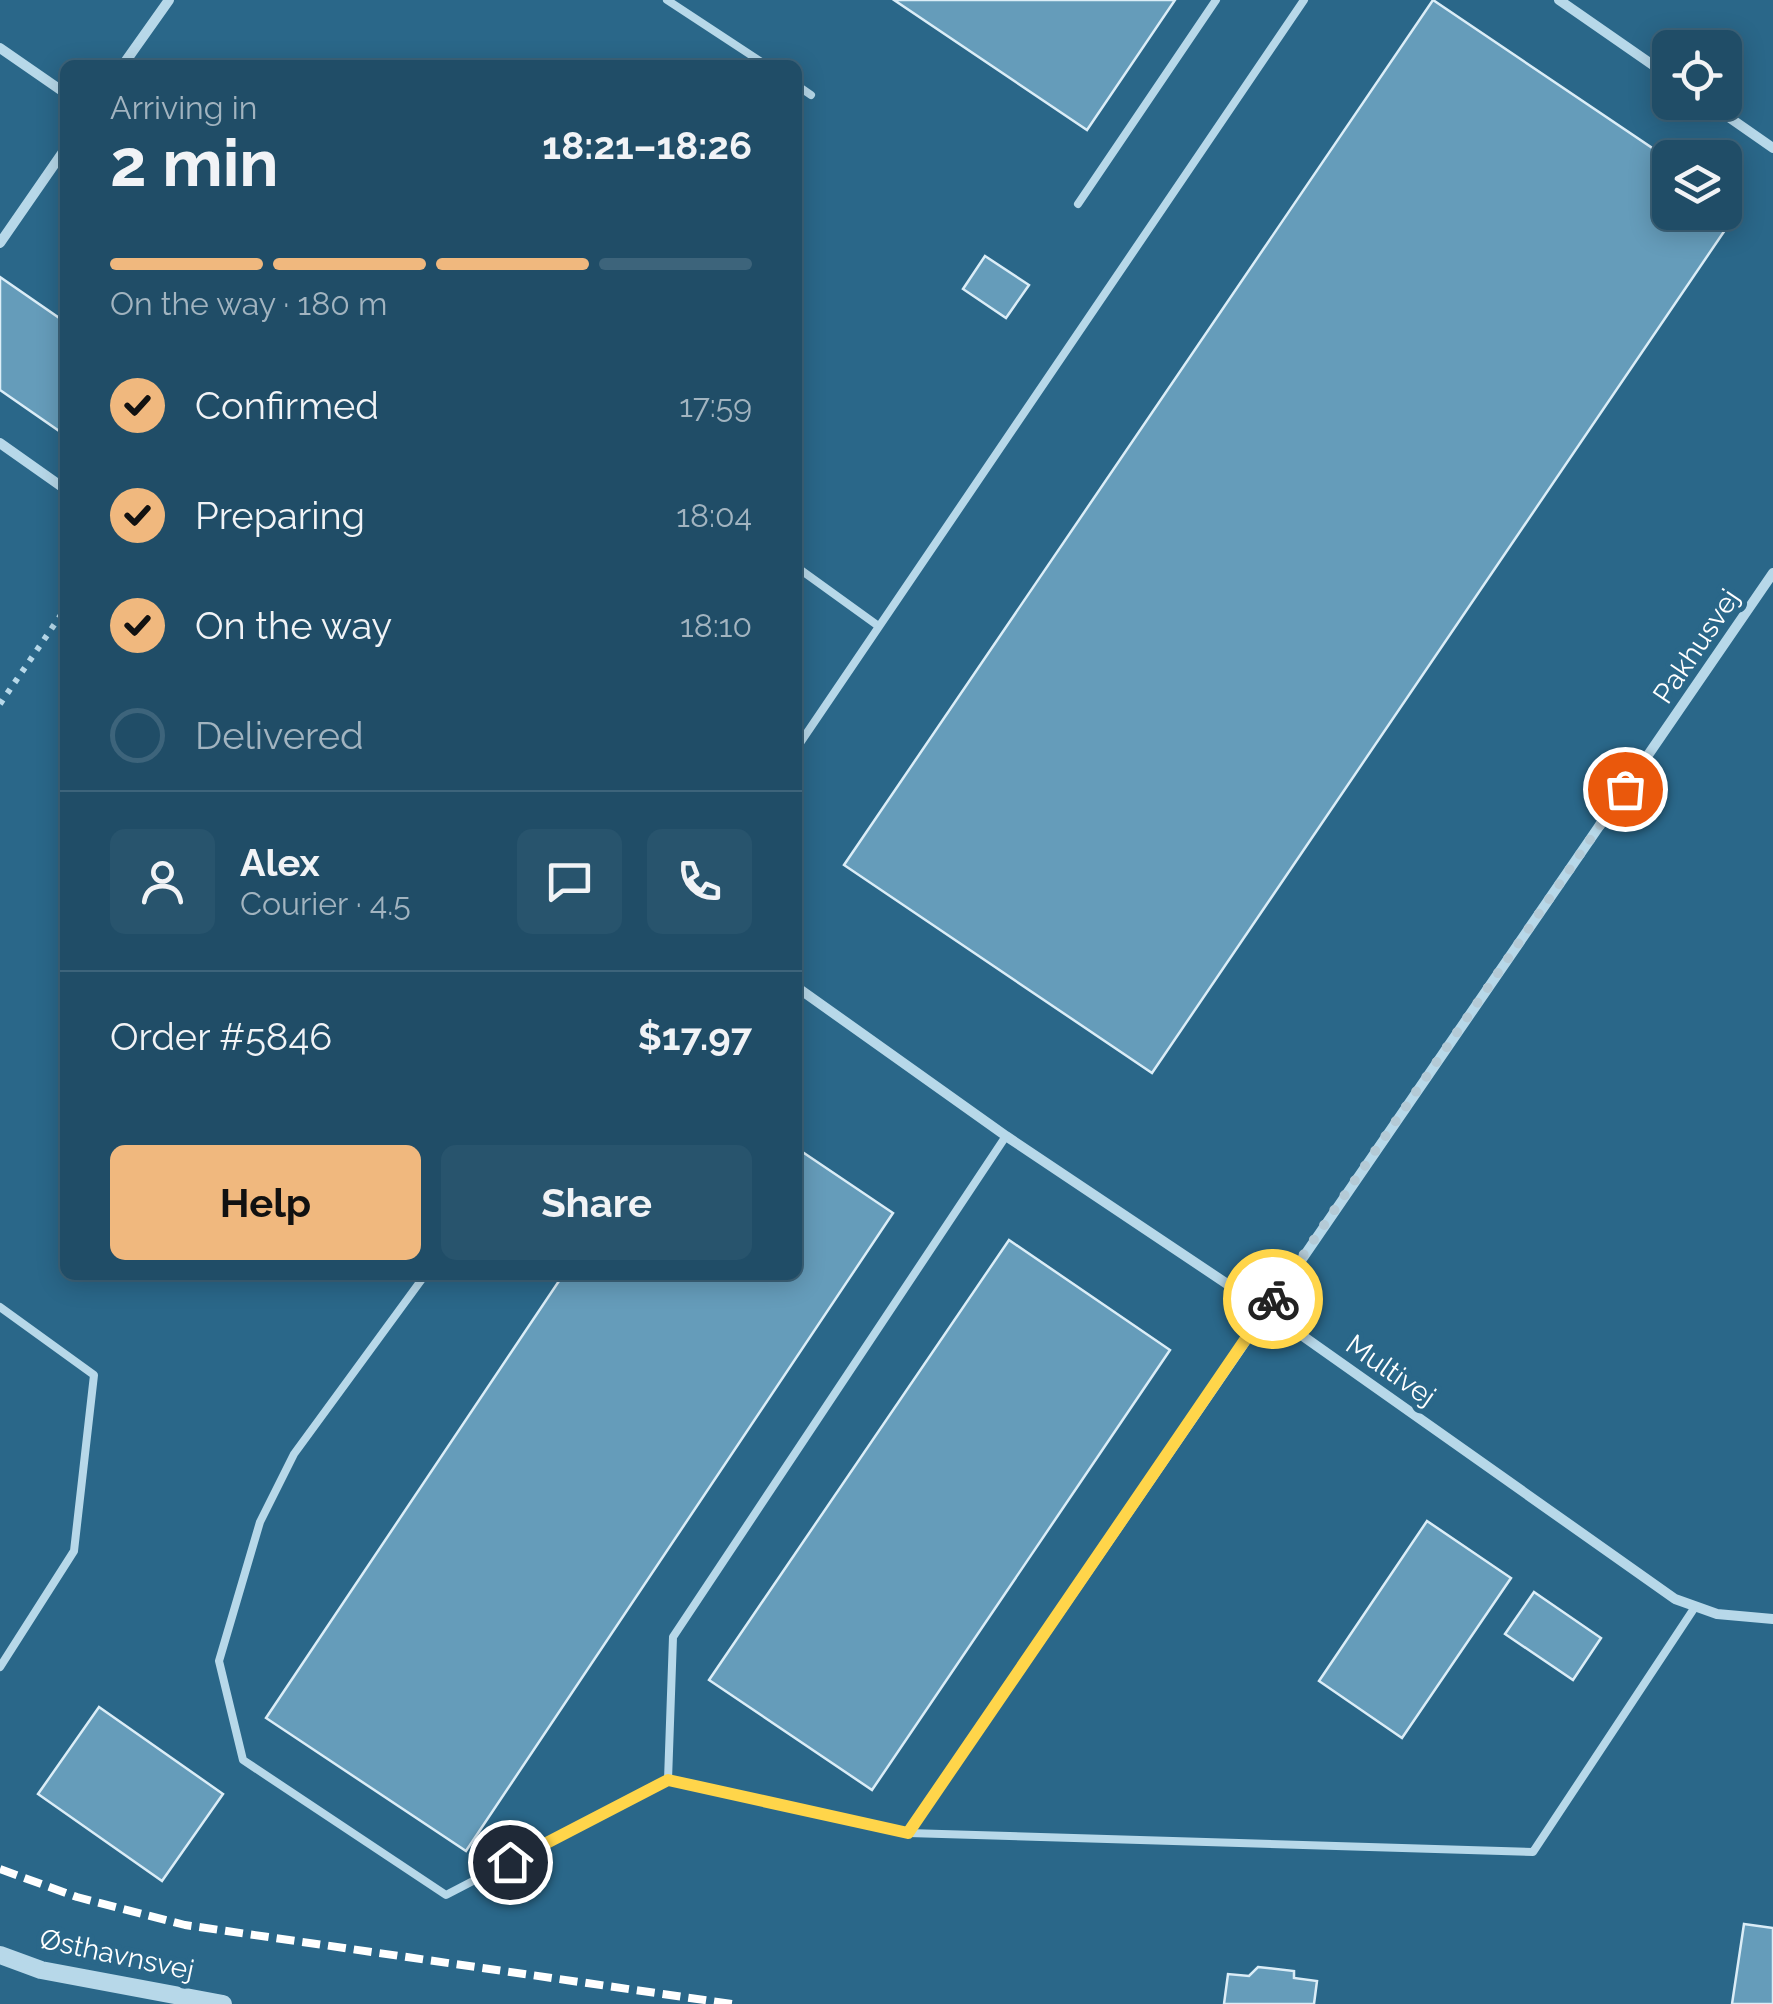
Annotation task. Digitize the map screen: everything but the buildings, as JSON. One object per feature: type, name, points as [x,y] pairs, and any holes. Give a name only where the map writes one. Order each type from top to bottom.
[{"type":"street","points":[[127,60],[168,0]]},
{"type":"street","points":[[1559,0],[1652,64]]},
{"type":"street","points":[[0,48],[60,90]]},
{"type":"street","points":[[1733,120],[1773,148]]},
{"type":"street","points":[[0,243],[60,156]]},
{"type":"street","points":[[0,443],[60,485]]},
{"type":"street","name":"Pakhusvej","points":[[908,1833],[1773,573]]},
{"type":"street","name":"Multivej","points":[[802,991],[1006,1136],[1266,1310],[1675,1600],[1716,1614],[1773,1619]]},
{"type":"street","name":"Østhavnsvej","points":[[0,1955],[41,1970],[223,2004]]},
{"type":"lane","points":[[667,0],[758,60]]},
{"type":"lane","points":[[1078,204],[1216,0]]},
{"type":"lane","points":[[802,740],[1304,0]]},
{"type":"lane","points":[[802,89],[812,95]]},
{"type":"lane","points":[[802,571],[878,624]]},
{"type":"lane","points":[[668,1780],[673,1638],[1006,1136]]},
{"type":"lane","points":[[421,1280],[294,1454],[260,1522],[219,1661],[242,1760],[446,1896],[668,1780],[908,1833],[1533,1852],[1696,1607]]},
{"type":"lane","points":[[0,1307],[94,1375],[74,1551],[0,1666]]},
{"type":"path","points":[[0,704],[60,615]]},
{"type":"railway","points":[[0,1869],[77,1897],[185,1925],[732,2004]]},
{"type":"way so far","points":[[1273,1299],[1625,789]]},
{"type":"route","points":[[510,1862],[668,1780],[908,1833],[1273,1299]]}]
